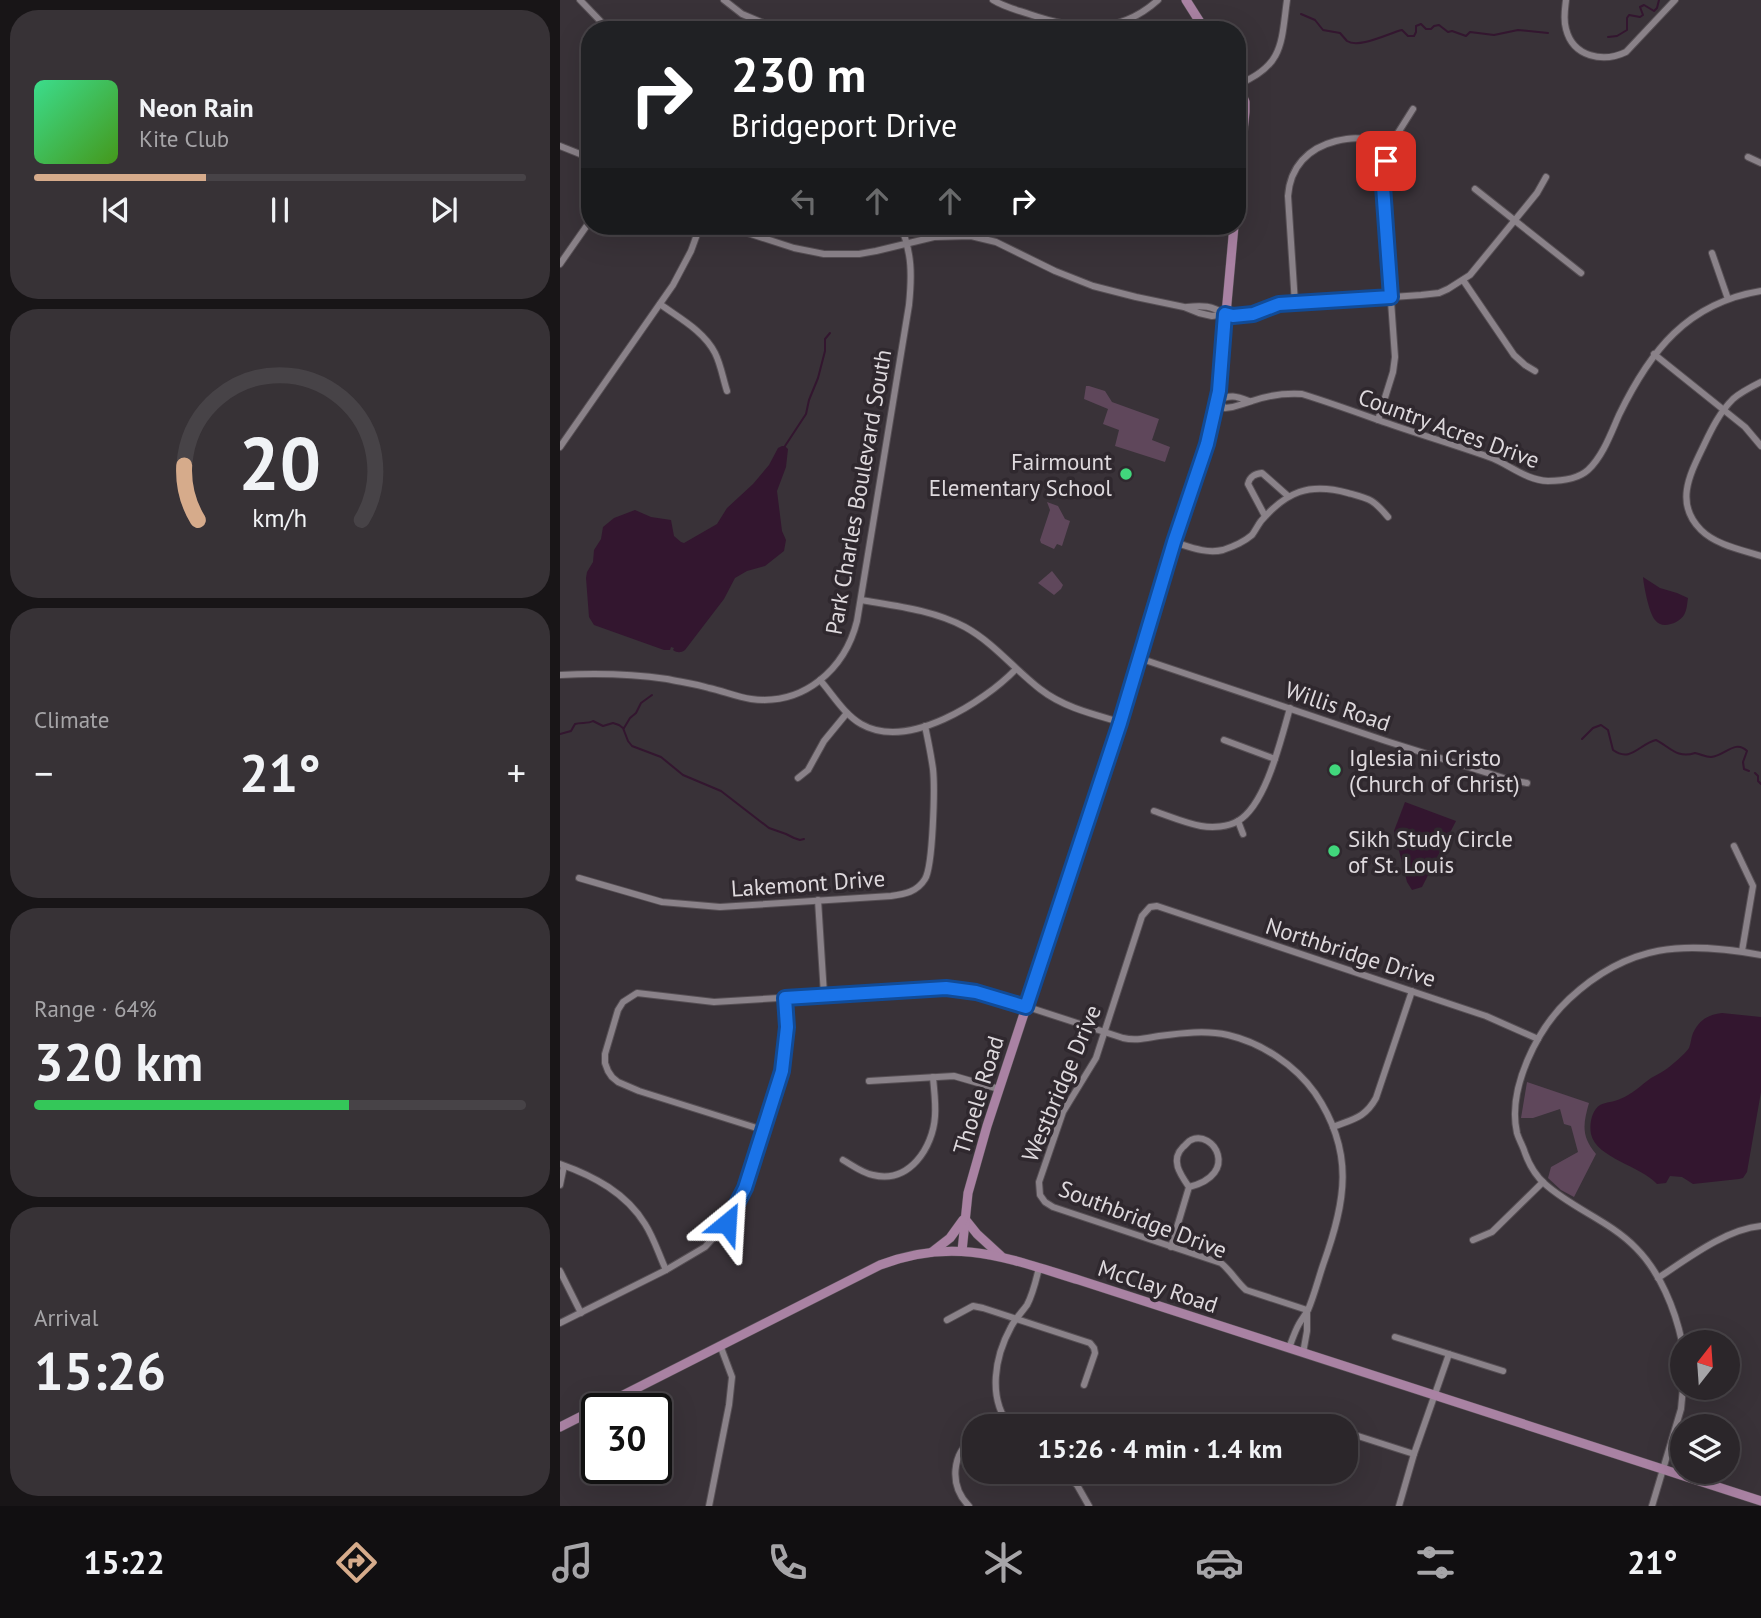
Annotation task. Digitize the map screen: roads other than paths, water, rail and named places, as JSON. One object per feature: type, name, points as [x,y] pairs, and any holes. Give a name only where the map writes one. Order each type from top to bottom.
[{"type":"main road","points":[[1186,0],[1199,21]]},
{"type":"main road","name":"Thoele Road","points":[[962,1251],[968,1193],[999,1090],[1120,723],[1174,542],[1207,444],[1217,401],[1233,235]]},
{"type":"main road","points":[[932,1252],[950,1238],[964,1219],[1002,1257]]},
{"type":"main road","name":"McClay Road","points":[[560,1427],[880,1265],[911,1255],[932,1252],[981,1252],[1039,1268],[1761,1501]]},
{"type":"street","points":[[580,0],[600,21]]},
{"type":"street","points":[[724,0],[742,14],[759,21]]},
{"type":"street","points":[[993,0],[1053,21]]},
{"type":"street","points":[[1126,21],[1158,0]]},
{"type":"street","points":[[1246,79],[1261,72],[1274,60],[1280,44],[1287,0]]},
{"type":"street","points":[[1566,0],[1565,26],[1569,37],[1584,53],[1606,58],[1626,52],[1675,0]]},
{"type":"street","points":[[1378,420],[1394,367],[1383,186],[1390,149],[1413,109]]},
{"type":"street","points":[[1296,304],[1288,196],[1298,164],[1312,150],[1346,139],[1363,139],[1390,149]]},
{"type":"street","points":[[560,146],[581,154]]},
{"type":"street","points":[[1748,157],[1761,163]]},
{"type":"street","points":[[754,235],[824,254],[859,254],[947,235],[981,238],[996,242],[1093,286],[1212,316],[1245,315],[1279,304],[1439,293],[1463,280],[1476,268],[1537,193],[1546,177]]},
{"type":"street","points":[[1475,189],[1581,273]]},
{"type":"street","points":[[560,264],[581,234]]},
{"type":"street","points":[[560,447],[660,304],[683,267],[696,235]]},
{"type":"street","name":"Park Charles Boulevard South","points":[[560,675],[602,674],[668,680],[759,699],[790,696],[820,680],[839,661],[850,642],[861,600],[909,305],[912,274],[905,235]]},
{"type":"street","points":[[1712,253],[1728,299]]},
{"type":"street","points":[[1463,280],[1514,355],[1535,371]]},
{"type":"street","name":"Country Acres Drive","points":[[1249,401],[1227,396],[1217,401],[1225,408],[1240,407],[1249,401],[1276,394],[1302,394],[1489,457],[1529,477],[1544,481],[1572,478],[1587,471],[1601,452],[1632,389],[1654,354],[1673,334],[1684,324],[1728,299],[1761,291]]},
{"type":"street","points":[[660,304],[708,342],[718,360],[727,391]]},
{"type":"street","points":[[1654,354],[1745,426],[1761,446]]},
{"type":"street","points":[[1761,382],[1741,393],[1724,410],[1712,428],[1688,479],[1686,495],[1695,522],[1708,536],[1761,556]]},
{"type":"street","points":[[1265,516],[1248,484],[1256,473],[1262,473],[1289,496]]},
{"type":"street","points":[[1174,542],[1202,550],[1224,550],[1252,535],[1265,516],[1281,501],[1308,489],[1339,490],[1374,502],[1388,517]]},
{"type":"street","points":[[861,600],[919,610],[950,620],[981,637],[1053,698],[1120,723]]},
{"type":"street","name":"Willis Road","points":[[1139,658],[1386,741],[1527,783]]},
{"type":"street","points":[[820,680],[860,723],[892,732],[925,726],[966,709],[992,692],[1016,669]]},
{"type":"street","points":[[1154,811],[1200,826],[1221,827],[1238,821],[1257,803],[1275,758],[1290,708]]},
{"type":"street","points":[[798,778],[808,770],[824,741],[848,713]]},
{"type":"street","name":"Lakemont Drive","points":[[579,878],[662,902],[720,907],[902,894],[918,887],[927,876],[930,860],[934,789],[925,726]]},
{"type":"street","points":[[1224,740],[1275,758]]},
{"type":"street","points":[[1238,821],[1243,834]]},
{"type":"street","points":[[1734,846],[1753,886],[1742,951]]},
{"type":"street","points":[[818,900],[824,995]]},
{"type":"street","name":"Northbridge Drive","points":[[1150,907],[1157,906],[1486,1016],[1538,1039]]},
{"type":"street","name":"Westbridge Drive","points":[[1040,1195],[1039,1182],[1063,1112],[1096,1058],[1142,916],[1150,907]]},
{"type":"street","points":[[1679,1330],[1673,1310],[1658,1278],[1638,1249],[1616,1230],[1566,1200],[1543,1182],[1529,1162],[1517,1134],[1516,1096],[1538,1039],[1565,1003],[1597,976],[1631,958],[1664,949],[1696,946],[1761,955]]},
{"type":"street","points":[[763,1130],[618,1082],[608,1071],[605,1054],[618,1010],[623,1002],[637,993],[714,1002],[946,988],[976,992],[1135,1041],[1206,1032],[1251,1042],[1294,1070],[1310,1086],[1326,1109],[1343,1164],[1343,1188],[1333,1238],[1307,1310],[1297,1326],[1289,1348]]},
{"type":"street","points":[[1333,1126],[1362,1116],[1377,1098],[1412,991]]},
{"type":"street","points":[[560,1324],[705,1247],[727,1223],[745,1188],[777,1089],[785,1056],[785,998]]},
{"type":"street","points":[[869,1081],[954,1076],[999,1090]]},
{"type":"street","points":[[843,1160],[870,1175],[882,1177],[904,1173],[911,1167],[926,1146],[936,1117],[933,1077]]},
{"type":"street","points":[[1201,1138],[1213,1144],[1219,1157],[1218,1169],[1211,1178],[1189,1186],[1181,1175],[1176,1161],[1177,1153],[1191,1140],[1201,1138]]},
{"type":"street","points":[[560,1185],[562,1165],[595,1179],[623,1198],[646,1225],[666,1270]]},
{"type":"street","points":[[1473,1240],[1492,1232],[1543,1182]]},
{"type":"street","points":[[1171,1247],[1189,1186]]},
{"type":"street","name":"Southbridge Drive","points":[[1040,1195],[1052,1207],[1221,1263],[1246,1290],[1307,1310]]},
{"type":"street","points":[[1658,1278],[1714,1243],[1761,1226]]},
{"type":"street","points":[[1003,1414],[995,1388],[1001,1349],[1012,1325],[1028,1303],[1039,1268]]},
{"type":"street","points":[[560,1271],[581,1313]]},
{"type":"street","points":[[947,1320],[973,1306],[1090,1343],[1095,1353],[1084,1385]]},
{"type":"street","points":[[1303,1353],[1307,1310]]},
{"type":"street","points":[[1395,1337],[1503,1371]]},
{"type":"street","points":[[709,1506],[732,1377],[720,1345]]},
{"type":"street","points":[[1094,1348],[1102,1345]]},
{"type":"street","points":[[1398,1506],[1449,1354]]},
{"type":"street","points":[[1652,1506],[1682,1400]]},
{"type":"street","points":[[1358,1436],[1414,1454]]},
{"type":"street","points":[[962,1450],[955,1466],[956,1486],[969,1506]]},
{"type":"street","points":[[1076,1484],[1089,1506]]},
{"type":"waterway","points":[[1608,37],[1617,36],[1627,30],[1629,15],[1643,15],[1640,7],[1644,5],[1654,11],[1659,0]]},
{"type":"waterway","points":[[1301,14],[1315,20],[1323,30],[1340,33],[1352,43],[1366,42],[1402,30],[1408,36],[1414,36],[1416,26],[1421,24],[1426,29],[1439,25],[1448,32],[1466,36],[1470,32],[1494,35],[1518,30],[1548,33]]},
{"type":"waterway","points":[[785,446],[806,414],[825,351],[825,339],[830,333]]},
{"type":"waterway","points":[[624,728],[641,703],[652,695]]},
{"type":"waterway","points":[[560,734],[571,731],[575,724],[593,721],[603,726],[613,723],[619,725],[632,746],[661,757],[683,775],[721,791],[769,828],[800,840],[804,839]]},
{"type":"waterway","points":[[1582,739],[1593,728],[1601,725],[1608,730],[1613,750],[1625,754],[1656,740],[1678,753],[1695,753],[1709,757],[1738,747],[1747,751],[1743,762],[1744,769],[1749,771]]},
{"type":"waterway","points":[[1755,773],[1761,784]]},
{"type":"place","name":"Fairmount Elementary School","points":[[1126,474]]},
{"type":"place","name":"Iglesia ni Cristo (Church of Christ)","points":[[1335,770]]},
{"type":"place","name":"Sikh Study Circle of St. Louis","points":[[1334,851]]}]
